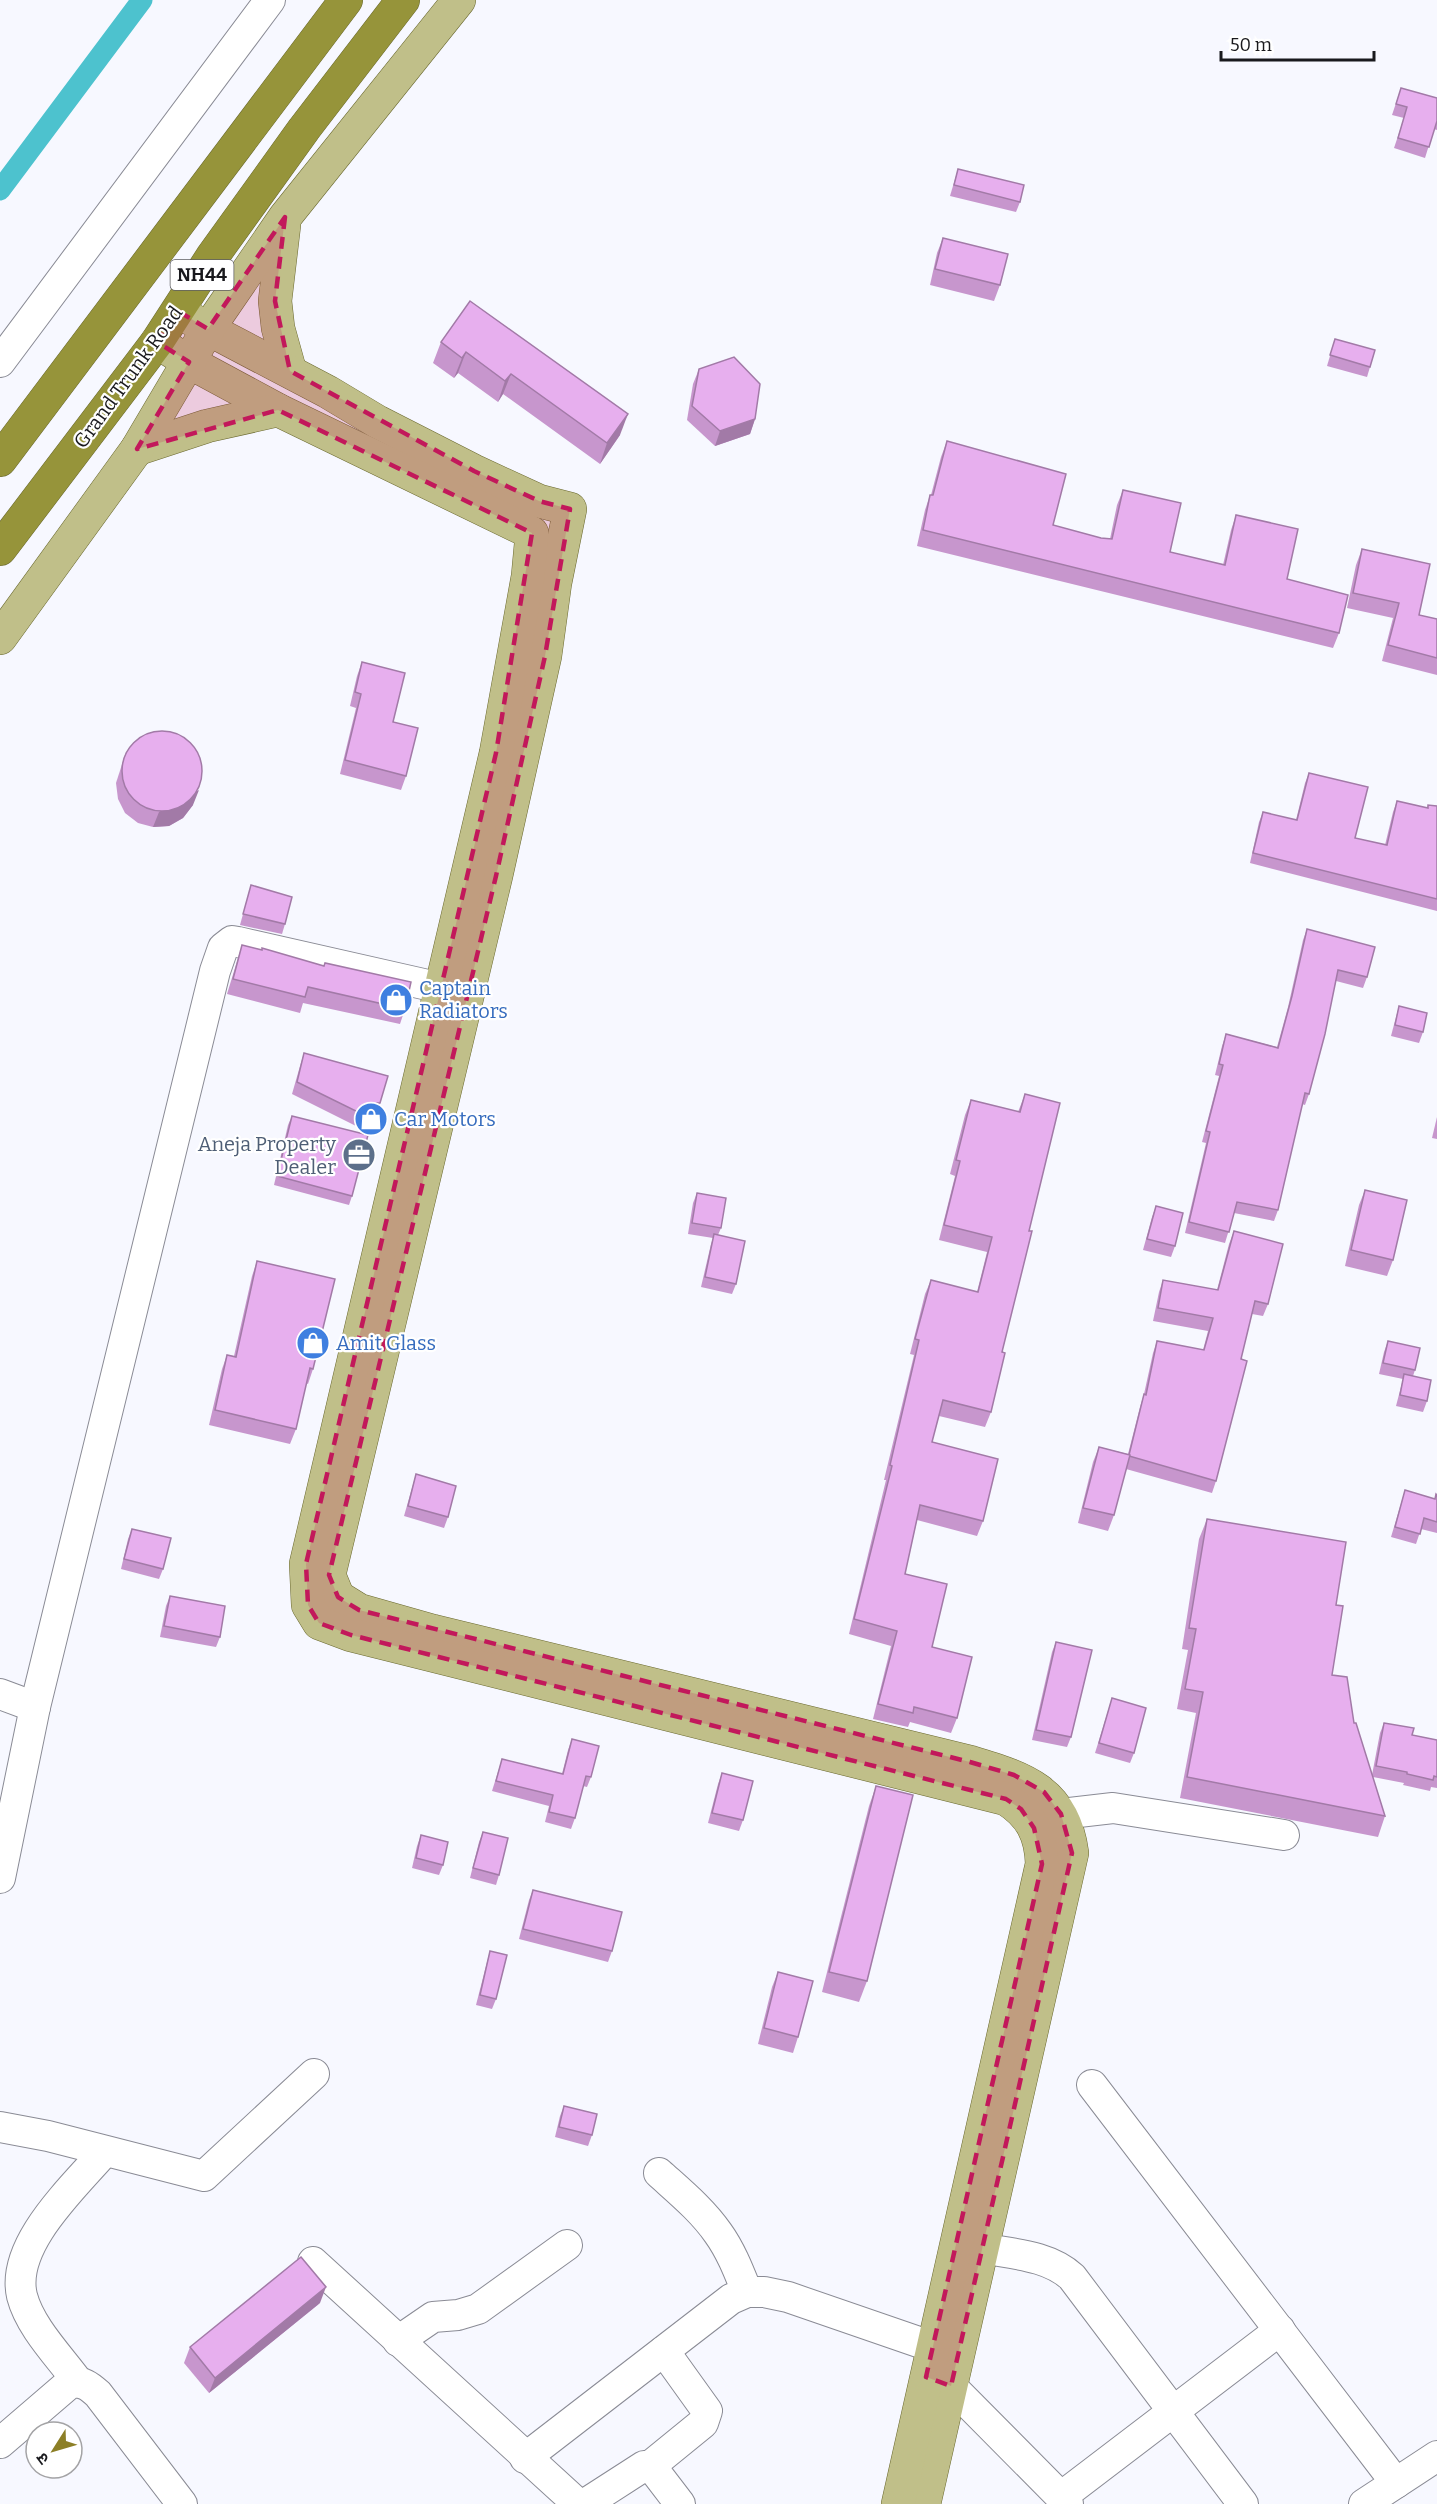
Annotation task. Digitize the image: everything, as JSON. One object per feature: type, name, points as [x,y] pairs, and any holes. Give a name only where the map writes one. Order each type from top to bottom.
[{"type":"highway","name":"NH44","points":[[0,460],[346,0]]},
{"type":"highway","name":"Grand Trunk Road","points":[[0,549],[156,342],[304,129],[403,0]]},
{"type":"main road","points":[[0,638],[137,449],[208,329],[285,217],[459,0]]},
{"type":"main road","points":[[285,217],[275,301],[278,328],[290,371]]},
{"type":"main road","points":[[178,311],[290,371],[378,422],[554,505],[548,537],[528,576],[454,987],[306,1564],[308,1605],[319,1623],[363,1638],[1006,1799],[1070,1833],[1072,1853],[981,2248],[937,2370],[898,2504]]},
{"type":"main road","points":[[156,342],[278,410],[548,537]]},
{"type":"main road","points":[[137,449],[207,426],[278,410]]},
{"type":"main road","points":[[924,2504],[937,2370],[1042,1864],[1041,1847],[1047,1821]]},
{"type":"street","points":[[0,362],[270,0]]},
{"type":"street","points":[[0,1878],[35,1707],[215,971],[223,948],[232,941],[238,942],[454,987]]},
{"type":"street","points":[[0,1694],[35,1707]]},
{"type":"street","points":[[1047,1821],[1113,1808],[1133,1809],[1284,1835]]},
{"type":"street","points":[[0,2127],[48,2136],[204,2176],[314,2074]]},
{"type":"street","points":[[1092,2085],[1396,2483]]},
{"type":"street","points":[[78,2382],[30,2314],[22,2296],[20,2272],[27,2250],[44,2223],[104,2152]]},
{"type":"street","points":[[659,2173],[700,2211],[718,2233],[732,2256],[747,2292]]},
{"type":"street","points":[[398,2341],[433,2317],[458,2315],[478,2309],[567,2245]]},
{"type":"street","points":[[981,2248],[1047,2261],[1060,2266],[1072,2277],[1243,2504]]},
{"type":"street","points":[[313,2262],[578,2504]]},
{"type":"street","points":[[525,2458],[710,2314],[747,2292],[764,2292],[788,2297],[937,2370],[1065,2500],[1173,2410],[1280,2330]]},
{"type":"street","points":[[585,2504],[639,2468],[649,2467],[703,2423],[707,2411],[664,2350]]},
{"type":"street","points":[[0,2442],[65,2386],[78,2382],[87,2384],[98,2394],[182,2504]]},
{"type":"street","points":[[1364,2504],[1437,2456]]},
{"type":"street","points":[[649,2467],[661,2478],[680,2504]]},
{"type":"highlighted area","points":[[285,217],[275,301],[290,371],[474,471],[539,501],[570,509],[545,656],[496,876],[329,1575],[338,1597],[359,1610],[970,1762],[1014,1775],[1044,1792],[1061,1814],[1072,1853],[951,2386],[926,2377],[1042,1864],[1034,1828],[1021,1809],[1006,1799],[351,1635],[319,1623],[308,1605],[306,1564],[496,753],[532,533],[278,410],[137,449],[189,362],[157,342],[178,311],[208,329]]},
{"type":"building","points":[[1401,88],[1437,98],[1437,121],[1429,147],[1398,138],[1407,107],[1396,104]]},
{"type":"building","points":[[958,169],[1024,185],[1020,202],[954,185]]},
{"type":"building","points":[[943,238],[1008,254],[1000,285],[935,269]]},
{"type":"building","points":[[470,301],[628,414],[607,443],[511,374],[505,381],[466,352],[462,358],[441,342]]},
{"type":"building","points":[[1335,339],[1375,350],[1370,367],[1330,355]]},
{"type":"building","points":[[734,357],[760,384],[755,419],[720,431],[692,406],[699,369]]},
{"type":"building","points":[[947,441],[1066,474],[1053,525],[1101,538],[1112,539],[1123,490],[1181,503],[1170,552],[1225,565],[1236,515],[1298,529],[1287,579],[1348,595],[1339,633],[923,530],[930,495],[933,495]]},
{"type":"building","points":[[1362,549],[1430,564],[1419,615],[1437,619],[1437,658],[1388,645],[1399,603],[1353,593]]},
{"type":"building","points":[[362,662],[405,673],[393,722],[418,728],[406,776],[345,760],[361,694],[355,692]]},
{"type":"building","points":[[154,731],[170,731],[191,742],[202,763],[202,779],[191,800],[170,811],[154,811],[140,805],[128,793],[122,779],[122,763],[128,749],[140,737]]},
{"type":"building","points":[[1309,773],[1368,787],[1355,838],[1387,845],[1397,801],[1428,808],[1428,805],[1437,806],[1437,899],[1253,853],[1263,812],[1297,820]]},
{"type":"building","points":[[251,885],[292,897],[285,924],[243,914]]},
{"type":"building","points":[[1307,929],[1375,947],[1367,977],[1338,970],[1325,1034],[1309,1094],[1305,1093],[1278,1210],[1237,1202],[1229,1232],[1189,1222],[1210,1132],[1206,1131],[1223,1065],[1219,1064],[1226,1034],[1278,1048]]},
{"type":"building","points":[[242,945],[262,950],[262,948],[324,966],[325,963],[411,982],[405,1009],[308,987],[305,997],[233,979]]},
{"type":"building","points":[[1399,1006],[1427,1013],[1423,1032],[1395,1025]]},
{"type":"building","points":[[304,1053],[388,1076],[380,1103],[377,1103],[372,1119],[297,1082]]},
{"type":"building","points":[[1025,1094],[1060,1103],[1029,1231],[1032,1231],[1002,1352],[1005,1353],[991,1412],[943,1400],[932,1442],[998,1459],[983,1521],[920,1505],[905,1574],[947,1584],[932,1647],[972,1657],[957,1718],[914,1707],[913,1713],[878,1704],[897,1631],[854,1619],[892,1466],[890,1465],[919,1340],[915,1339],[931,1280],[978,1292],[992,1237],[944,1225],[960,1161],[956,1160],[971,1100],[1020,1112]]},
{"type":"building","points":[[292,1116],[368,1135],[352,1196],[277,1176]]},
{"type":"building","points":[[1365,1190],[1407,1200],[1393,1260],[1351,1250]]},
{"type":"building","points":[[697,1193],[726,1198],[721,1228],[692,1223]]},
{"type":"building","points":[[1156,1206],[1183,1213],[1175,1246],[1147,1239]]},
{"type":"building","points":[[1234,1231],[1283,1244],[1268,1304],[1255,1301],[1241,1359],[1247,1361],[1216,1481],[1129,1455],[1144,1394],[1146,1395],[1157,1341],[1204,1350],[1213,1318],[1158,1308],[1163,1280],[1218,1290]]},
{"type":"building","points":[[714,1234],[745,1241],[736,1284],[705,1277]]},
{"type":"building","points":[[257,1261],[335,1279],[313,1369],[310,1368],[296,1429],[215,1410],[227,1355],[236,1357]]},
{"type":"building","points":[[1388,1341],[1420,1348],[1415,1370],[1383,1363]]},
{"type":"building","points":[[1404,1374],[1431,1380],[1427,1401],[1400,1395]]},
{"type":"building","points":[[1099,1447],[1130,1455],[1114,1515],[1083,1508]]},
{"type":"building","points":[[416,1474],[456,1486],[448,1517],[408,1506]]},
{"type":"building","points":[[1405,1490],[1435,1499],[1437,1495],[1437,1522],[1424,1518],[1420,1534],[1395,1527]]},
{"type":"building","points":[[1207,1519],[1346,1542],[1336,1605],[1343,1606],[1332,1675],[1347,1677],[1354,1723],[1356,1723],[1385,1816],[1187,1777],[1203,1692],[1185,1689],[1196,1629],[1189,1628]]},
{"type":"building","points":[[132,1529],[171,1538],[163,1569],[124,1559]]},
{"type":"building","points":[[170,1596],[225,1606],[220,1637],[164,1626]]},
{"type":"building","points":[[1056,1642],[1092,1650],[1071,1737],[1036,1730]]},
{"type":"building","points":[[1112,1698],[1146,1708],[1134,1753],[1099,1743]]},
{"type":"building","points":[[1384,1723],[1414,1728],[1412,1735],[1437,1740],[1437,1777],[1434,1776],[1433,1780],[1376,1766]]},
{"type":"building","points":[[572,1739],[599,1746],[591,1777],[586,1776],[575,1818],[549,1812],[553,1795],[496,1781],[502,1759],[563,1774]]},
{"type":"building","points":[[722,1773],[753,1781],[743,1820],[712,1813]]},
{"type":"building","points":[[876,1786],[913,1795],[867,1981],[829,1972]]},
{"type":"building","points":[[483,1832],[508,1838],[499,1875],[473,1868]]},
{"type":"building","points":[[421,1835],[448,1842],[443,1865],[416,1858]]},
{"type":"building","points":[[533,1890],[622,1912],[612,1951],[523,1929]]},
{"type":"building","points":[[490,1951],[507,1955],[496,1999],[480,1995]]},
{"type":"building","points":[[778,1972],[813,1981],[798,2037],[764,2028]]},
{"type":"building","points":[[564,2106],[597,2114],[592,2135],[559,2127]]},
{"type":"building","points":[[301,2257],[326,2287],[215,2378],[190,2347]]},
{"type":"waterway","points":[[0,190],[142,0]]},
{"type":"place","name":"Captain Radiators","points":[[396,1000]]},
{"type":"place","name":"Car Motors","points":[[371,1119]]},
{"type":"place","name":"Aneja Property Dealer","points":[[359,1155]]},
{"type":"place","name":"Amit Glass","points":[[313,1343]]}]
